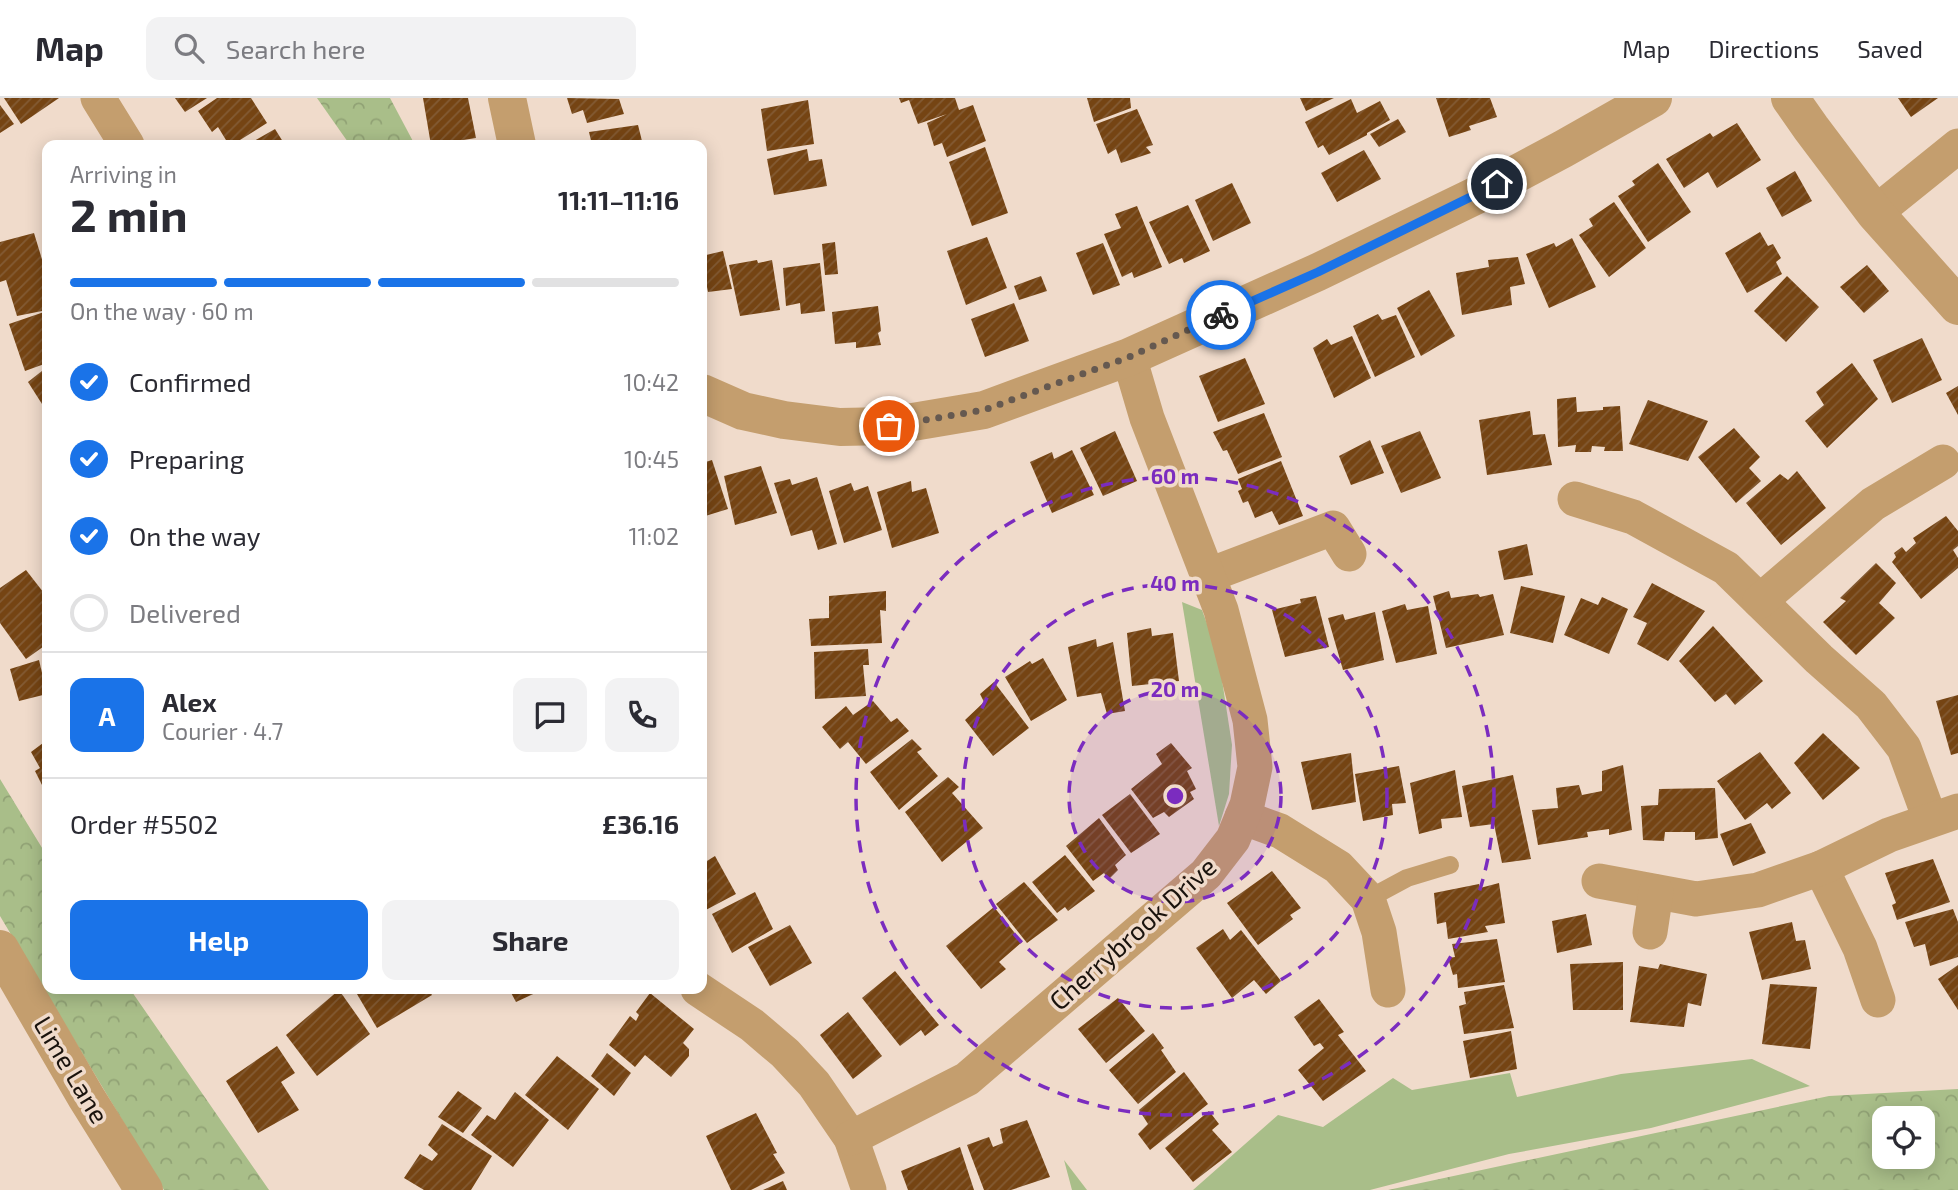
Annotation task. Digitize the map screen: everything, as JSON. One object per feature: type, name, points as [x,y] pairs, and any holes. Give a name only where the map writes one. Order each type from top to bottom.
[{"type":"street","points":[[97,98],[124,140]]},
{"type":"street","points":[[506,98],[516,140]]},
{"type":"street","points":[[707,395],[743,411],[784,420],[840,427],[889,426],[984,410],[1129,357],[1318,272],[1475,196],[1653,98]]},
{"type":"street","points":[[1790,98],[1875,213],[1958,306]]},
{"type":"street","points":[[1875,213],[1958,146]]},
{"type":"street","name":"Cherrybrook Drive","points":[[851,1138],[967,1079],[1206,874],[1233,839],[1247,805],[1255,767],[1250,720],[1221,610],[1147,418],[1129,357]]},
{"type":"street","points":[[1760,601],[1873,504],[1943,462]]},
{"type":"street","points":[[1575,499],[1633,517],[1726,568],[1871,705],[1905,748],[1944,815],[1889,835],[1821,869],[1758,890],[1696,899],[1599,881]]},
{"type":"street","points":[[1209,575],[1334,528],[1349,554]]},
{"type":"street","points":[[1242,817],[1280,831],[1338,867],[1368,900],[1379,932],[1388,990]]},
{"type":"street","points":[[1821,869],[1860,948],[1878,1000]]},
{"type":"street","points":[[1650,932],[1656,892]]},
{"type":"street","name":"Lime Lane","points":[[0,949],[144,1190]]},
{"type":"street","points":[[706,994],[752,1025],[785,1053],[814,1084],[851,1138],[869,1190]]},
{"type":"lane","points":[[1368,900],[1406,878],[1450,865]]},
{"type":"green space","points":[[317,98],[390,98],[412,140],[346,140]]},
{"type":"green space","points":[[1182,602],[1202,610],[1218,654],[1232,745],[1229,794],[1219,826]]},
{"type":"green space","points":[[0,779],[42,848],[42,986],[0,916]]},
{"type":"green space","points":[[47,994],[133,994],[269,1190],[164,1190]]},
{"type":"green space","points":[[1752,1059],[1810,1086],[1651,1128],[1509,1154],[1370,1190],[1193,1190],[1278,1115],[1323,1127],[1393,1078],[1412,1090],[1510,1073],[1517,1097],[1621,1074]]},
{"type":"green space","points":[[1958,1089],[1958,1190],[1388,1190],[1829,1096]]},
{"type":"green space","points":[[1064,1160],[1087,1190],[1072,1190]]},
{"type":"building","points":[[4,98],[59,98],[21,124]]},
{"type":"building","points":[[175,98],[207,98],[185,112]]},
{"type":"building","points":[[217,98],[251,98],[267,123],[240,140],[226,140],[218,127],[212,132],[198,111]]},
{"type":"building","points":[[423,98],[468,98],[476,138],[430,140]]},
{"type":"building","points":[[567,98],[619,99],[624,114],[587,123],[583,110],[572,114]]},
{"type":"building","points":[[899,98],[955,98],[959,110],[973,105],[986,141],[947,157],[942,143],[934,146],[927,123],[947,114],[918,124],[909,100],[901,103]]},
{"type":"building","points":[[1087,98],[1130,98],[1131,108],[1094,122]]},
{"type":"building","points":[[1300,98],[1334,98],[1306,111]]},
{"type":"building","points":[[1436,98],[1490,98],[1497,117],[1469,126],[1471,130],[1449,137]]},
{"type":"building","points":[[1898,98],[1938,98],[1911,117]]},
{"type":"building","points":[[1351,99],[1357,113],[1380,101],[1390,120],[1329,155],[1323,145],[1318,148],[1305,122]]},
{"type":"building","points":[[808,100],[814,144],[767,151],[761,109]]},
{"type":"building","points":[[0,105],[14,124],[0,133]]},
{"type":"building","points":[[1137,109],[1153,145],[1146,147],[1151,153],[1121,163],[1116,149],[1108,154],[1096,124]]},
{"type":"building","points":[[1398,119],[1406,132],[1379,147],[1370,134]]},
{"type":"building","points":[[1737,123],[1761,160],[1717,188],[1708,172],[1684,188],[1666,159],[1710,133],[1713,137]]},
{"type":"building","points":[[638,125],[642,140],[591,140],[589,132]]},
{"type":"building","points":[[275,129],[282,140],[256,140]]},
{"type":"building","points":[[985,147],[1008,213],[972,226],[949,162]]},
{"type":"building","points":[[807,149],[809,161],[822,159],[827,186],[774,195],[767,159]]},
{"type":"building","points":[[1364,150],[1381,179],[1337,202],[1321,173]]},
{"type":"building","points":[[1658,163],[1691,212],[1648,242],[1618,196],[1635,185],[1632,181]]},
{"type":"building","points":[[1795,171],[1812,201],[1782,217],[1766,188]]},
{"type":"building","points":[[1232,183],[1251,223],[1213,241],[1195,200]]},
{"type":"building","points":[[1614,202],[1646,248],[1609,277],[1579,235],[1593,226],[1589,219]]},
{"type":"building","points":[[1188,205],[1210,251],[1184,263],[1182,258],[1169,264],[1149,222]]},
{"type":"building","points":[[1137,206],[1162,267],[1134,278],[1132,272],[1122,277],[1104,234],[1121,228],[1115,214]]},
{"type":"building","points":[[1760,232],[1768,246],[1773,244],[1781,258],[1776,262],[1782,274],[1747,293],[1725,253]]},
{"type":"building","points":[[34,233],[42,259],[42,311],[17,316],[6,280],[0,282],[0,242]]},
{"type":"building","points":[[987,237],[1007,288],[966,305],[947,251]]},
{"type":"building","points":[[1572,238],[1596,287],[1549,308],[1526,254],[1554,243],[1556,247]]},
{"type":"building","points":[[835,242],[838,274],[825,275],[822,244]]},
{"type":"building","points":[[1103,243],[1120,285],[1093,295],[1076,253]]},
{"type":"building","points":[[723,251],[732,289],[708,292],[707,255]]},
{"type":"building","points":[[1518,257],[1525,284],[1510,287],[1512,305],[1462,315],[1456,273],[1489,267],[1488,260]]},
{"type":"building","points":[[757,260],[758,263],[772,260],[780,310],[740,316],[729,265]]},
{"type":"building","points":[[820,263],[825,311],[801,314],[800,303],[786,306],[783,268]]},
{"type":"building","points":[[1867,265],[1889,291],[1864,313],[1840,287]]},
{"type":"building","points":[[1041,276],[1047,291],[1019,300],[1014,286]]},
{"type":"building","points":[[1787,276],[1819,307],[1786,342],[1754,311]]},
{"type":"building","points":[[1429,290],[1455,336],[1421,356],[1397,308]]},
{"type":"building","points":[[1014,303],[1029,341],[985,357],[971,319]]},
{"type":"building","points":[[878,306],[881,345],[856,348],[856,342],[835,344],[832,312]]},
{"type":"building","points":[[42,313],[42,365],[25,371],[9,324]]},
{"type":"building","points":[[1378,314],[1382,320],[1396,315],[1415,357],[1375,377],[1353,326]]},
{"type":"building","points":[[1352,336],[1371,378],[1334,398],[1313,348],[1327,339],[1331,345]]},
{"type":"building","points":[[1922,338],[1942,380],[1892,403],[1873,360]]},
{"type":"building","points":[[1245,358],[1265,404],[1218,422],[1199,376]]},
{"type":"building","points":[[1852,363],[1878,399],[1827,448],[1805,421],[1824,405],[1816,392]]},
{"type":"building","points":[[42,371],[42,404],[28,382]]},
{"type":"building","points":[[1958,386],[1958,415],[1946,393]]},
{"type":"building","points":[[1576,397],[1577,412],[1620,406],[1623,451],[1604,451],[1605,447],[1592,446],[1591,452],[1575,452],[1576,445],[1558,447],[1557,399]]},
{"type":"building","points":[[1648,400],[1708,421],[1688,461],[1629,444]]},
{"type":"building","points":[[1530,411],[1533,435],[1545,434],[1552,465],[1487,475],[1479,420]]},
{"type":"building","points":[[1264,413],[1282,457],[1238,474],[1227,450],[1223,451],[1213,432]]},
{"type":"building","points":[[1734,428],[1760,457],[1749,468],[1761,481],[1736,503],[1698,457]]},
{"type":"building","points":[[1115,431],[1137,481],[1103,496],[1080,448]]},
{"type":"building","points":[[1420,431],[1441,478],[1401,493],[1381,446]]},
{"type":"building","points":[[1370,440],[1384,473],[1351,485],[1339,456]]},
{"type":"building","points":[[1072,450],[1094,495],[1052,513],[1030,462],[1052,452],[1054,459]]},
{"type":"building","points":[[712,460],[728,509],[707,515],[707,462]]},
{"type":"building","points":[[1281,461],[1303,516],[1279,525],[1272,511],[1255,518],[1248,501],[1243,503],[1238,491],[1242,489],[1238,479]]},
{"type":"building","points":[[761,466],[777,513],[735,525],[724,476]]},
{"type":"building","points":[[1797,471],[1826,508],[1781,545],[1746,503],[1780,474],[1788,480]]},
{"type":"building","points":[[817,477],[837,544],[818,550],[812,530],[791,536],[774,483],[790,479],[792,485]]},
{"type":"building","points":[[911,481],[912,492],[926,488],[939,533],[892,548],[877,492]]},
{"type":"building","points":[[851,483],[854,491],[868,486],[882,530],[844,543],[829,491]]},
{"type":"building","points":[[1946,516],[1958,531],[1958,546],[1953,550],[1958,558],[1958,568],[1921,599],[1892,562],[1896,557],[1894,553],[1902,547],[1906,552],[1916,543],[1913,538]]},
{"type":"building","points":[[1527,544],[1533,575],[1504,580],[1498,551]]},
{"type":"building","points":[[1876,563],[1896,583],[1879,603],[1895,618],[1856,655],[1823,622],[1846,601],[1840,598]]},
{"type":"building","points":[[26,570],[42,591],[42,648],[26,659],[0,623],[0,588]]},
{"type":"building","points":[[1652,583],[1705,611],[1668,661],[1637,644],[1647,623],[1633,617]]},
{"type":"building","points":[[1521,586],[1565,596],[1553,643],[1510,633]]},
{"type":"building","points":[[886,591],[886,611],[880,610],[882,643],[811,646],[809,619],[829,618],[829,596]]},
{"type":"building","points":[[1449,591],[1451,598],[1493,594],[1504,635],[1446,648],[1433,596]]},
{"type":"building","points":[[1316,596],[1329,647],[1285,657],[1272,610],[1301,603],[1300,599]]},
{"type":"building","points":[[1602,597],[1628,609],[1609,654],[1564,635],[1581,598],[1598,605]]},
{"type":"building","points":[[1405,604],[1407,610],[1428,606],[1437,654],[1396,663],[1382,611]]},
{"type":"building","points":[[1375,612],[1384,660],[1343,670],[1328,618],[1343,614],[1345,620]]},
{"type":"building","points":[[1713,626],[1763,681],[1735,705],[1726,694],[1715,702],[1679,661]]},
{"type":"building","points":[[1151,628],[1152,636],[1173,633],[1179,681],[1132,686],[1127,633]]},
{"type":"building","points":[[1096,639],[1097,647],[1113,642],[1125,711],[1107,714],[1101,693],[1077,697],[1068,647]]},
{"type":"building","points":[[868,649],[869,665],[863,665],[866,696],[815,699],[814,652]]},
{"type":"building","points":[[1043,658],[1067,700],[1031,721],[1005,677],[1030,661],[1032,664]]},
{"type":"building","points":[[39,660],[42,695],[19,701],[10,669]]},
{"type":"building","points":[[994,682],[1029,728],[993,756],[965,720],[984,702],[980,694]]},
{"type":"building","points":[[1958,695],[1958,753],[1951,755],[1936,701]]},
{"type":"building","points":[[873,701],[891,722],[897,718],[909,731],[866,764],[848,742],[840,749],[822,727],[846,706],[853,715]]},
{"type":"building","points":[[1823,733],[1860,768],[1823,800],[1794,763]]},
{"type":"building","points":[[912,739],[922,749],[917,752],[938,776],[899,810],[870,772]]},
{"type":"building","points":[[1171,743],[1192,768],[1187,771],[1196,789],[1190,792],[1194,799],[1169,817],[1164,812],[1153,818],[1131,789],[1162,764],[1156,754]]},
{"type":"building","points":[[42,744],[42,785],[35,771],[40,768],[31,752]]},
{"type":"building","points":[[1760,752],[1791,793],[1772,809],[1767,803],[1745,820],[1717,781]]},
{"type":"building","points":[[1351,753],[1356,802],[1312,810],[1301,762]]},
{"type":"building","points":[[1623,765],[1632,830],[1609,835],[1609,829],[1587,832],[1588,837],[1538,845],[1532,810],[1558,808],[1556,788],[1579,785],[1582,795],[1602,791],[1602,771]]},
{"type":"building","points":[[1399,766],[1406,803],[1392,804],[1393,815],[1363,821],[1355,774]]},
{"type":"building","points":[[1455,770],[1462,817],[1441,819],[1442,828],[1419,834],[1410,783]]},
{"type":"building","points":[[1513,775],[1531,859],[1502,863],[1494,824],[1470,827],[1462,786]]},
{"type":"building","points":[[948,777],[959,787],[952,793],[983,828],[942,862],[905,812]]},
{"type":"building","points":[[1715,788],[1718,838],[1695,840],[1695,832],[1665,832],[1664,841],[1643,840],[1641,806],[1658,805],[1659,789]]},
{"type":"building","points":[[1130,794],[1160,834],[1131,853],[1102,815]]},
{"type":"building","points":[[1099,818],[1126,855],[1115,865],[1118,870],[1109,879],[1104,873],[1093,881],[1066,846]]},
{"type":"building","points":[[1751,823],[1766,853],[1733,866],[1720,834]]},
{"type":"building","points":[[1065,855],[1095,891],[1068,911],[1065,907],[1057,913],[1032,882]]},
{"type":"building","points":[[715,856],[736,894],[707,909],[707,861]]},
{"type":"building","points":[[1933,859],[1950,902],[1897,920],[1892,905],[1896,903],[1885,873]]},
{"type":"building","points":[[1272,871],[1301,908],[1290,915],[1293,919],[1258,945],[1227,903]]},
{"type":"building","points":[[1024,882],[1058,920],[1027,943],[996,904]]},
{"type":"building","points":[[1499,883],[1505,923],[1485,926],[1488,932],[1448,939],[1446,922],[1437,924],[1434,893]]},
{"type":"building","points":[[755,892],[773,929],[732,953],[712,914]]},
{"type":"building","points":[[994,907],[1022,942],[999,962],[1006,969],[981,989],[946,946]]},
{"type":"building","points":[[1953,909],[1958,922],[1958,957],[1930,966],[1925,944],[1914,947],[1905,922]]},
{"type":"building","points":[[1586,914],[1592,945],[1557,953],[1552,921]]},
{"type":"building","points":[[1792,922],[1796,941],[1805,940],[1811,969],[1762,980],[1749,932]]},
{"type":"building","points":[[790,925],[812,963],[770,986],[748,947]]},
{"type":"building","points":[[1223,929],[1230,940],[1241,930],[1281,981],[1266,994],[1254,980],[1232,998],[1196,948]]},
{"type":"building","points":[[1497,939],[1505,982],[1458,988],[1457,974],[1453,975],[1448,958],[1455,957],[1452,944]]},
{"type":"building","points":[[1623,962],[1623,1010],[1573,1010],[1570,964]]},
{"type":"building","points":[[1660,964],[1707,974],[1701,1006],[1688,1003],[1684,1027],[1630,1022],[1639,966],[1658,969]]},
{"type":"building","points":[[1958,965],[1958,1010],[1938,979]]},
{"type":"building","points":[[895,971],[939,1025],[925,1036],[921,1030],[900,1046],[862,998]]},
{"type":"building","points":[[1770,984],[1817,987],[1810,1049],[1762,1044]]},
{"type":"building","points":[[1504,985],[1514,1028],[1464,1034],[1459,1006],[1466,1004],[1464,992]]},
{"type":"building","points":[[334,994],[342,994],[370,1034],[317,1076],[286,1035]]},
{"type":"building","points":[[357,994],[432,995],[377,1028]]},
{"type":"building","points":[[512,994],[533,994],[516,1002]]},
{"type":"building","points":[[651,994],[694,1029],[683,1043],[689,1049],[689,1056],[671,1077],[645,1055],[635,1067],[609,1045],[630,1016],[636,1021],[639,1015],[636,1012]]},
{"type":"building","points":[[1118,998],[1145,1031],[1106,1063],[1078,1029]]},
{"type":"building","points":[[1319,999],[1344,1032],[1338,1035],[1366,1071],[1323,1101],[1298,1070],[1324,1048],[1320,1043],[1314,1046],[1294,1017]]},
{"type":"building","points":[[848,1012],[882,1056],[853,1079],[820,1035]]},
{"type":"building","points":[[1511,1031],[1517,1069],[1470,1078],[1463,1041]]},
{"type":"building","points":[[1153,1033],[1176,1072],[1138,1104],[1109,1070]]},
{"type":"building","points":[[277,1046],[295,1073],[281,1082],[299,1110],[258,1133],[226,1081]]},
{"type":"building","points":[[607,1053],[631,1073],[614,1096],[591,1076]]},
{"type":"building","points":[[557,1056],[599,1089],[568,1130],[525,1095]]},
{"type":"building","points":[[1184,1072],[1208,1104],[1150,1150],[1138,1134],[1148,1124],[1139,1110]]},
{"type":"building","points":[[458,1091],[482,1108],[463,1133],[438,1117]]},
{"type":"building","points":[[515,1092],[549,1120],[513,1167],[471,1135],[487,1115],[495,1120]]},
{"type":"building","points":[[1209,1111],[1219,1124],[1212,1130],[1232,1152],[1193,1182],[1165,1148]]},
{"type":"building","points":[[756,1113],[777,1153],[773,1154],[785,1173],[751,1190],[731,1190],[706,1136]]},
{"type":"building","points":[[1027,1120],[1050,1177],[1011,1190],[984,1190],[967,1145],[989,1137],[993,1147],[1003,1143],[1000,1129]]},
{"type":"building","points":[[442,1124],[492,1156],[471,1190],[424,1190],[404,1178],[420,1154],[432,1161],[438,1154],[428,1145]]},
{"type":"building","points":[[960,1147],[974,1190],[908,1190],[901,1171]]},
{"type":"building","points":[[783,1181],[787,1190],[763,1190]]},
{"type":"way so far","points":[[889,426],[984,410],[1129,357],[1221,315]]},
{"type":"route","points":[[1221,315],[1318,272],[1497,184]]}]
